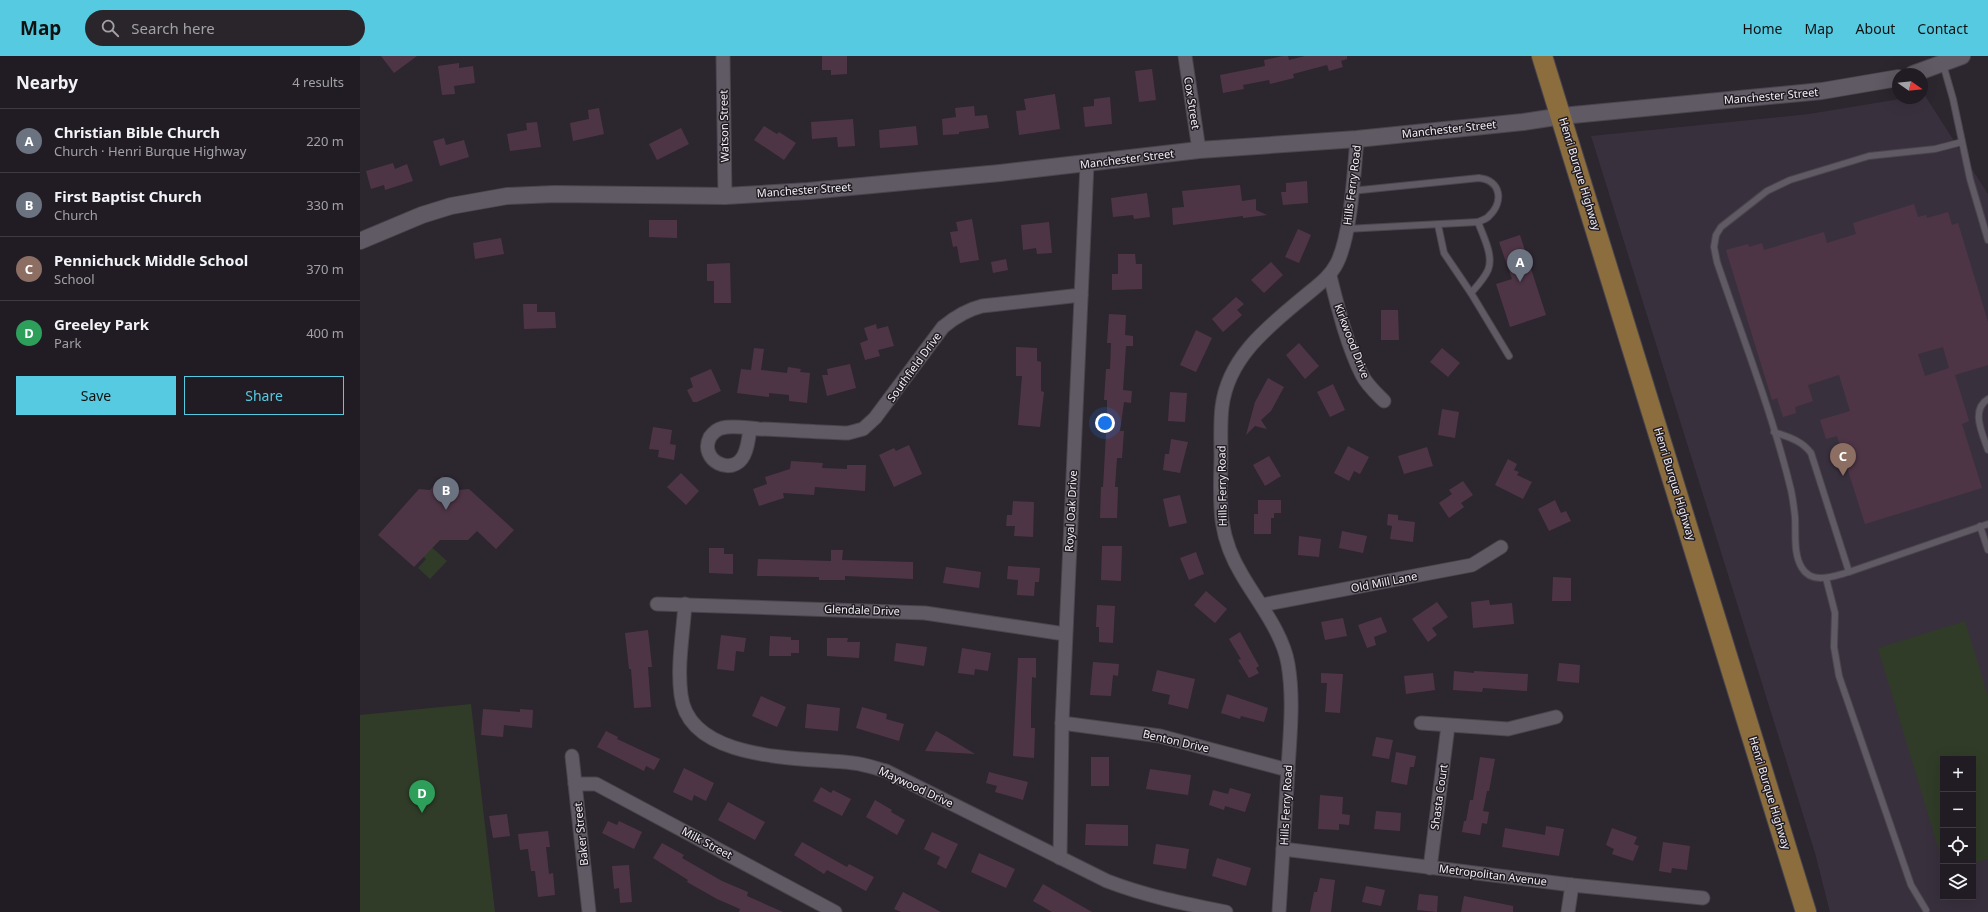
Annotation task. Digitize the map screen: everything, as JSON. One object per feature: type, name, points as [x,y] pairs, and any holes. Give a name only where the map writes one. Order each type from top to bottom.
[{"type":"main road","name":"Henri Burque Highway","points":[[1542,56],[1562,116],[1806,912]]},
{"type":"street","name":"Watson Street","points":[[723,56],[725,196]]},
{"type":"street","name":"Cox Street","points":[[1185,56],[1199,150]]},
{"type":"street","points":[[1925,68],[1941,60],[1962,56]]},
{"type":"street","name":"Manchester Street","points":[[360,241],[422,215],[451,206],[506,196],[555,194],[725,196],[808,191],[1086,164],[1199,150],[1357,139],[1562,116],[1822,92],[1892,79]]},
{"type":"street","name":"Hills Ferry Road","points":[[1279,912],[1291,694],[1288,662],[1283,648],[1262,605],[1242,576],[1227,548],[1223,533],[1220,502],[1222,409],[1228,379],[1244,352],[1278,320],[1330,276],[1338,263],[1346,229],[1357,139]]},
{"type":"street","name":"Royal Oak Drive","points":[[1060,858],[1065,634],[1086,164]]},
{"type":"street","name":"Kirkwood Drive","points":[[1330,276],[1344,324],[1362,375],[1372,389],[1384,401]]},
{"type":"street","name":"Southfield Drive","points":[[750,428],[848,433],[863,428],[875,418],[885,406],[943,327],[954,318],[968,310],[982,306],[1081,295]]},
{"type":"street","name":"Old Mill Lane","points":[[1262,605],[1472,565],[1501,547]]},
{"type":"street","name":"Glendale Drive","points":[[657,604],[925,613],[1065,634]]},
{"type":"street","name":"Maywood Drive","points":[[685,604],[680,665],[681,696],[685,711],[693,724],[705,734],[732,748],[762,754],[855,763],[886,771],[1107,881],[1166,901],[1226,912]]},
{"type":"street","points":[[1421,723],[1508,729],[1556,717]]},
{"type":"street","name":"Benton Drive","points":[[1062,722],[1160,736],[1288,770]]},
{"type":"street","name":"Shasta Court","points":[[1430,868],[1448,726]]},
{"type":"street","name":"Baker Street","points":[[572,756],[590,912]]},
{"type":"street","name":"Milk Street","points":[[575,784],[596,784],[836,912]]},
{"type":"street","name":"Metropolitan Avenue","points":[[1283,848],[1572,885],[1703,898]]},
{"type":"street","points":[[1568,912],[1572,885]]},
{"type":"lane","points":[[1941,60],[1953,99],[1970,179],[1986,223],[1988,240]]},
{"type":"lane","points":[[1962,142],[1935,149],[1869,156],[1790,180],[1767,191],[1722,226],[1716,235],[1714,247],[1717,262],[1774,432],[1791,490],[1795,516],[1798,559],[1802,569],[1809,575],[1818,578],[1826,578],[1849,572],[1988,524]]},
{"type":"lane","points":[[1346,229],[1478,222],[1488,217],[1497,204],[1497,188],[1493,182],[1486,179],[1351,191]]},
{"type":"lane","points":[[1471,293],[1488,270],[1490,261],[1478,222]]},
{"type":"lane","points":[[1438,225],[1444,253],[1471,293],[1509,356]]},
{"type":"lane","points":[[1988,399],[1979,410],[1979,421],[1988,450]]},
{"type":"lane","points":[[1774,432],[1796,440],[1805,446],[1810,453],[1849,572]]},
{"type":"lane","points":[[1980,526],[1988,550]]},
{"type":"lane","points":[[1826,578],[1835,613],[1834,647],[1839,676],[1911,884],[1926,910]]},
{"type":"shaded area","points":[[1892,100],[1892,104],[1928,104],[1928,100],[1988,194],[1988,912],[1830,912],[1815,853],[1591,136],[1809,114]]},
{"type":"green space","points":[[428,544],[447,561],[430,579],[418,568],[426,559],[420,553]]},
{"type":"green space","points":[[1965,621],[1988,696],[1988,859],[1976,862],[1976,756],[1940,756],[1940,854],[1878,648]]},
{"type":"green space","points":[[471,704],[495,912],[360,912],[360,715]]},
{"type":"building","points":[[381,56],[417,56],[394,73]]},
{"type":"building","points":[[822,56],[847,56],[847,74],[831,75],[831,70],[822,70]]},
{"type":"building","points":[[1288,56],[1289,60],[1305,56],[1347,56],[1347,59],[1341,61],[1343,67],[1329,71],[1327,65],[1293,74],[1294,78],[1270,84],[1269,80],[1243,85],[1244,89],[1223,93],[1220,75],[1265,66],[1264,60]]},
{"type":"building","points":[[459,63],[459,68],[473,66],[475,83],[454,86],[455,94],[442,95],[438,66]]},
{"type":"building","points":[[1152,69],[1156,100],[1139,102],[1135,71]]},
{"type":"building","points":[[1055,94],[1060,129],[1019,135],[1016,111],[1026,110],[1024,99]]},
{"type":"building","points":[[1110,97],[1112,124],[1085,127],[1083,107],[1094,106],[1094,99]]},
{"type":"building","points":[[974,106],[975,116],[987,115],[989,128],[959,132],[959,134],[943,135],[942,119],[956,117],[955,108]]},
{"type":"building","points":[[599,108],[604,134],[573,141],[570,123],[589,119],[588,110]]},
{"type":"building","points":[[853,119],[855,146],[838,147],[837,137],[812,139],[811,122]]},
{"type":"building","points":[[537,122],[541,147],[510,151],[507,134],[527,130],[526,123]]},
{"type":"building","points":[[764,126],[777,134],[779,132],[796,143],[784,160],[754,140]]},
{"type":"building","points":[[916,126],[918,145],[880,148],[879,130]]},
{"type":"building","points":[[681,128],[689,144],[657,160],[649,144]]},
{"type":"building","points":[[444,138],[446,145],[464,140],[469,157],[440,166],[433,141]]},
{"type":"building","points":[[393,163],[395,169],[407,164],[413,181],[385,190],[384,185],[371,189],[366,171]]},
{"type":"building","points":[[1307,181],[1308,203],[1283,205],[1281,192],[1286,192],[1286,183]]},
{"type":"building","points":[[1240,185],[1242,201],[1256,199],[1256,210],[1267,215],[1243,218],[1243,216],[1173,225],[1172,208],[1184,207],[1182,191]]},
{"type":"building","points":[[1147,193],[1150,217],[1134,219],[1133,215],[1113,217],[1111,198]]},
{"type":"building","points":[[1914,204],[1918,217],[1926,215],[1927,218],[1948,212],[1952,225],[1958,223],[1988,322],[1988,365],[1955,375],[1969,421],[1962,424],[1982,488],[1865,524],[1837,436],[1826,439],[1820,420],[1850,411],[1839,375],[1808,385],[1813,401],[1795,407],[1796,413],[1783,417],[1777,398],[1772,400],[1726,250],[1748,244],[1749,247],[1762,243],[1764,250],[1824,232],[1827,243],[1856,234],[1853,223]],"holes":[[[1943,347],[1949,368],[1925,376],[1918,354]]]},
{"type":"building","points":[[972,219],[979,260],[960,263],[957,246],[953,247],[950,232],[958,231],[956,222]]},
{"type":"building","points":[[649,220],[677,220],[677,238],[649,237]]},
{"type":"building","points":[[1049,222],[1052,253],[1037,254],[1036,248],[1023,250],[1021,225]]},
{"type":"building","points":[[1298,229],[1311,235],[1299,263],[1285,257]]},
{"type":"building","points":[[1520,235],[1546,315],[1510,327],[1496,284],[1512,279],[1499,242]]},
{"type":"building","points":[[501,238],[504,254],[475,259],[473,243]]},
{"type":"building","points":[[1118,254],[1135,254],[1136,264],[1142,264],[1142,289],[1112,290],[1112,274],[1118,274]]},
{"type":"building","points":[[1006,259],[1008,270],[993,273],[991,262]]},
{"type":"building","points":[[1271,262],[1283,275],[1264,293],[1251,280]]},
{"type":"building","points":[[730,263],[731,303],[714,303],[714,281],[707,281],[707,264]]},
{"type":"building","points":[[1236,297],[1244,304],[1237,310],[1242,315],[1223,332],[1212,319]]},
{"type":"building","points":[[523,304],[537,304],[537,312],[555,312],[556,328],[524,329]]},
{"type":"building","points":[[1381,310],[1398,310],[1399,340],[1381,340]]},
{"type":"building","points":[[1109,314],[1126,315],[1125,335],[1133,336],[1133,346],[1126,346],[1123,390],[1132,391],[1131,403],[1124,402],[1120,431],[1124,431],[1122,458],[1117,458],[1115,487],[1118,487],[1117,518],[1100,518],[1107,416],[1107,400],[1104,400],[1106,369],[1110,369],[1111,343],[1107,343]]},
{"type":"building","points":[[876,324],[877,329],[888,326],[894,346],[878,350],[880,356],[865,360],[860,343],[868,340],[864,328]]},
{"type":"building","points":[[1196,330],[1212,338],[1196,372],[1180,365]]},
{"type":"building","points":[[1299,343],[1319,366],[1305,379],[1286,355]]},
{"type":"building","points":[[1016,347],[1037,348],[1037,361],[1041,362],[1041,391],[1044,392],[1040,427],[1018,425],[1022,376],[1016,376]]},
{"type":"building","points":[[754,348],[764,349],[761,370],[787,373],[788,367],[801,369],[800,372],[810,373],[807,403],[789,401],[789,395],[769,393],[769,397],[737,393],[741,369],[751,370]]},
{"type":"building","points":[[1442,348],[1460,363],[1448,377],[1430,362]]},
{"type":"building","points":[[850,364],[856,388],[827,396],[822,375],[828,375],[827,369]]},
{"type":"building","points":[[711,369],[721,391],[697,402],[693,402],[687,390],[693,387],[690,378]]},
{"type":"building","points":[[1268,378],[1284,387],[1271,411],[1261,420],[1267,429],[1255,426],[1246,435],[1255,402]]},
{"type":"building","points":[[1333,384],[1345,410],[1330,417],[1317,392]]},
{"type":"building","points":[[1170,392],[1187,393],[1185,422],[1168,421]]},
{"type":"building","points":[[1442,409],[1459,412],[1455,438],[1438,435]]},
{"type":"building","points":[[653,427],[672,430],[670,444],[676,445],[674,460],[658,457],[659,450],[649,449]]},
{"type":"building","points":[[1171,439],[1188,442],[1180,473],[1163,470],[1165,454],[1169,454]]},
{"type":"building","points":[[909,445],[922,474],[894,487],[879,455],[894,448],[896,451]]},
{"type":"building","points":[[1348,446],[1369,457],[1360,474],[1354,471],[1349,481],[1334,473]]},
{"type":"building","points":[[1427,447],[1433,466],[1404,474],[1398,456]]},
{"type":"building","points":[[1269,456],[1281,476],[1265,486],[1253,465]]},
{"type":"building","points":[[1508,459],[1517,464],[1514,470],[1519,472],[1517,475],[1532,482],[1523,499],[1495,485]]},
{"type":"building","points":[[791,461],[823,463],[822,468],[847,469],[847,465],[866,465],[865,491],[815,487],[814,495],[783,493],[784,498],[759,506],[753,489],[767,484],[765,477],[790,469]]},
{"type":"building","points":[[681,473],[699,491],[686,505],[667,487]]},
{"type":"building","points":[[442,476],[458,490],[469,489],[514,530],[496,549],[477,531],[468,540],[440,540],[414,567],[378,535],[419,489],[430,490]]},
{"type":"building","points":[[1463,481],[1473,495],[1461,503],[1464,507],[1449,518],[1439,503],[1452,494],[1449,490]]},
{"type":"building","points":[[1180,495],[1187,523],[1169,527],[1163,499]]},
{"type":"building","points":[[1258,500],[1281,500],[1281,513],[1274,513],[1274,518],[1271,518],[1271,534],[1254,534],[1254,514],[1258,514]]},
{"type":"building","points":[[1555,500],[1561,513],[1566,511],[1571,521],[1549,531],[1538,509]]},
{"type":"building","points":[[1013,501],[1034,502],[1033,537],[1014,536],[1015,526],[1006,526],[1007,515],[1012,515]]},
{"type":"building","points":[[1388,514],[1398,515],[1398,520],[1415,522],[1413,542],[1390,539],[1392,526],[1387,525]]},
{"type":"building","points":[[1342,531],[1367,536],[1363,553],[1339,548]]},
{"type":"building","points":[[1299,536],[1321,539],[1319,557],[1298,555]]},
{"type":"building","points":[[1102,546],[1122,546],[1121,581],[1101,580]]},
{"type":"building","points":[[709,548],[724,548],[724,554],[733,554],[733,574],[709,573]]},
{"type":"building","points":[[831,550],[843,550],[842,560],[913,562],[913,579],[845,576],[845,580],[819,580],[819,577],[757,576],[758,559],[831,561]]},
{"type":"building","points":[[1196,552],[1204,574],[1189,580],[1180,558]]},
{"type":"building","points":[[1008,566],[1040,568],[1039,582],[1035,582],[1034,596],[1017,595],[1018,580],[1007,579]]},
{"type":"building","points":[[946,567],[981,572],[979,588],[943,583]]},
{"type":"building","points":[[1553,577],[1571,578],[1571,601],[1552,601]]},
{"type":"building","points":[[1206,591],[1227,609],[1215,623],[1194,605]]},
{"type":"building","points":[[1489,600],[1490,605],[1512,603],[1514,624],[1473,628],[1471,602]]},
{"type":"building","points":[[1437,602],[1448,617],[1432,628],[1437,635],[1428,642],[1412,619]]},
{"type":"building","points":[[1097,605],[1115,606],[1113,643],[1099,642],[1099,627],[1096,627]]},
{"type":"building","points":[[1381,617],[1387,632],[1374,637],[1376,645],[1367,648],[1358,625]]},
{"type":"building","points":[[1343,618],[1347,636],[1325,640],[1321,622]]},
{"type":"building","points":[[648,630],[652,667],[648,667],[651,707],[634,708],[631,669],[629,669],[625,633]]},
{"type":"building","points":[[1240,632],[1259,666],[1256,668],[1259,673],[1249,678],[1238,660],[1241,659],[1229,639]]},
{"type":"building","points":[[721,635],[746,638],[744,652],[736,651],[734,671],[717,669]]},
{"type":"building","points":[[770,636],[791,637],[791,640],[799,640],[799,653],[791,653],[791,656],[769,656]]},
{"type":"building","points":[[827,638],[848,638],[847,642],[860,642],[859,658],[827,656]]},
{"type":"building","points":[[896,643],[927,647],[924,666],[894,661]]},
{"type":"building","points":[[962,648],[991,653],[988,671],[975,669],[974,675],[958,673]]},
{"type":"building","points":[[1018,658],[1036,658],[1036,678],[1032,677],[1031,712],[1031,728],[1035,728],[1034,758],[1013,756]]},
{"type":"building","points":[[1093,662],[1119,664],[1118,676],[1113,675],[1111,696],[1090,695]]},
{"type":"building","points":[[1559,663],[1580,665],[1579,683],[1557,681]]},
{"type":"building","points":[[1157,670],[1195,679],[1188,709],[1168,704],[1170,695],[1152,691]]},
{"type":"building","points":[[1454,671],[1528,674],[1527,691],[1483,688],[1482,692],[1453,690]]},
{"type":"building","points":[[1321,673],[1343,674],[1340,713],[1325,712],[1327,683],[1321,683]]},
{"type":"building","points":[[1433,673],[1435,690],[1406,694],[1404,676]]},
{"type":"building","points":[[1227,694],[1268,708],[1264,722],[1241,716],[1240,719],[1221,713]]},
{"type":"building","points":[[761,696],[786,707],[777,727],[752,716]]},
{"type":"building","points":[[807,704],[840,708],[838,731],[805,728]]},
{"type":"building","points":[[862,707],[887,714],[886,719],[904,724],[899,741],[856,728]]},
{"type":"building","points":[[483,709],[520,712],[520,709],[533,710],[532,728],[504,725],[503,737],[481,735]]},
{"type":"building","points":[[606,731],[618,737],[617,739],[660,759],[654,770],[646,766],[644,771],[597,747]]},
{"type":"building","points":[[936,731],[947,737],[975,754],[925,751]]},
{"type":"building","points":[[1376,737],[1393,740],[1389,759],[1372,756]]},
{"type":"building","points":[[1396,752],[1416,756],[1414,767],[1410,767],[1407,785],[1391,782]]},
{"type":"building","points":[[1091,757],[1109,757],[1109,786],[1091,786]]},
{"type":"building","points":[[1480,757],[1495,759],[1489,791],[1487,791],[1483,811],[1489,812],[1487,824],[1482,823],[1480,835],[1462,832],[1464,821],[1466,821],[1470,800],[1473,800]]},
{"type":"building","points":[[684,768],[714,783],[706,801],[694,795],[692,801],[673,792]]},
{"type":"building","points":[[1150,769],[1191,775],[1188,795],[1146,789]]},
{"type":"building","points":[[989,772],[1028,782],[1023,800],[995,792],[997,786],[986,783]]},
{"type":"building","points":[[821,787],[831,793],[833,790],[851,799],[842,816],[813,801]]},
{"type":"building","points":[[1230,788],[1251,794],[1245,812],[1225,806],[1224,810],[1209,805],[1213,790],[1228,794]]},
{"type":"building","points":[[1320,795],[1343,797],[1342,814],[1350,815],[1349,825],[1339,824],[1339,830],[1318,829]]},
{"type":"building","points":[[875,800],[905,820],[897,835],[866,817]]},
{"type":"building","points":[[728,802],[765,822],[755,840],[718,820]]},
{"type":"building","points":[[1376,811],[1401,813],[1400,831],[1374,829]]},
{"type":"building","points":[[507,814],[510,836],[493,838],[489,816]]},
{"type":"building","points":[[608,821],[617,825],[619,821],[642,832],[634,849],[602,833]]},
{"type":"building","points":[[1086,824],[1128,825],[1128,846],[1085,845]]},
{"type":"building","points":[[1546,826],[1564,829],[1559,856],[1502,847],[1505,828],[1545,835]]},
{"type":"building","points":[[1612,828],[1637,837],[1634,844],[1639,846],[1633,861],[1612,854],[1614,849],[1606,845]]},
{"type":"building","points":[[548,831],[550,847],[546,847],[549,874],[553,873],[555,895],[538,897],[535,871],[531,871],[528,849],[520,850],[518,834]]},
{"type":"building","points":[[932,832],[958,844],[946,869],[937,864],[940,857],[924,849]]},
{"type":"building","points":[[802,842],[847,867],[849,864],[874,877],[866,891],[827,870],[824,874],[794,855]]},
{"type":"building","points":[[1663,842],[1690,846],[1687,870],[1672,868],[1671,873],[1659,871]]},
{"type":"building","points":[[662,843],[684,855],[682,858],[722,881],[748,892],[747,896],[783,912],[739,912],[740,909],[717,899],[687,882],[688,880],[653,858]]},
{"type":"building","points":[[1156,844],[1189,849],[1186,869],[1153,864]]},
{"type":"building","points":[[979,853],[1015,869],[1006,888],[971,872]]},
{"type":"building","points":[[1217,858],[1251,868],[1246,886],[1212,876]]},
{"type":"building","points":[[629,865],[632,902],[620,903],[619,888],[614,889],[612,866]]},
{"type":"building","points":[[1320,878],[1335,880],[1331,912],[1310,912],[1314,892],[1317,892]]},
{"type":"building","points":[[1043,884],[1092,912],[1052,912],[1033,901]]},
{"type":"building","points":[[1366,886],[1385,890],[1381,906],[1362,902]]},
{"type":"building","points":[[903,892],[941,912],[901,912],[894,909]]},
{"type":"building","points":[[1419,894],[1438,896],[1437,912],[1417,910]]},
{"type":"building","points":[[1464,896],[1513,906],[1513,912],[1461,912]]},
{"type":"place","name":"Christian Bible Church","points":[[1520,282]]},
{"type":"place","name":"Pennichuck Middle School","points":[[1843,476]]},
{"type":"place","name":"First Baptist Church","points":[[446,510]]},
{"type":"place","name":"Greeley Park","points":[[422,813]]}]
